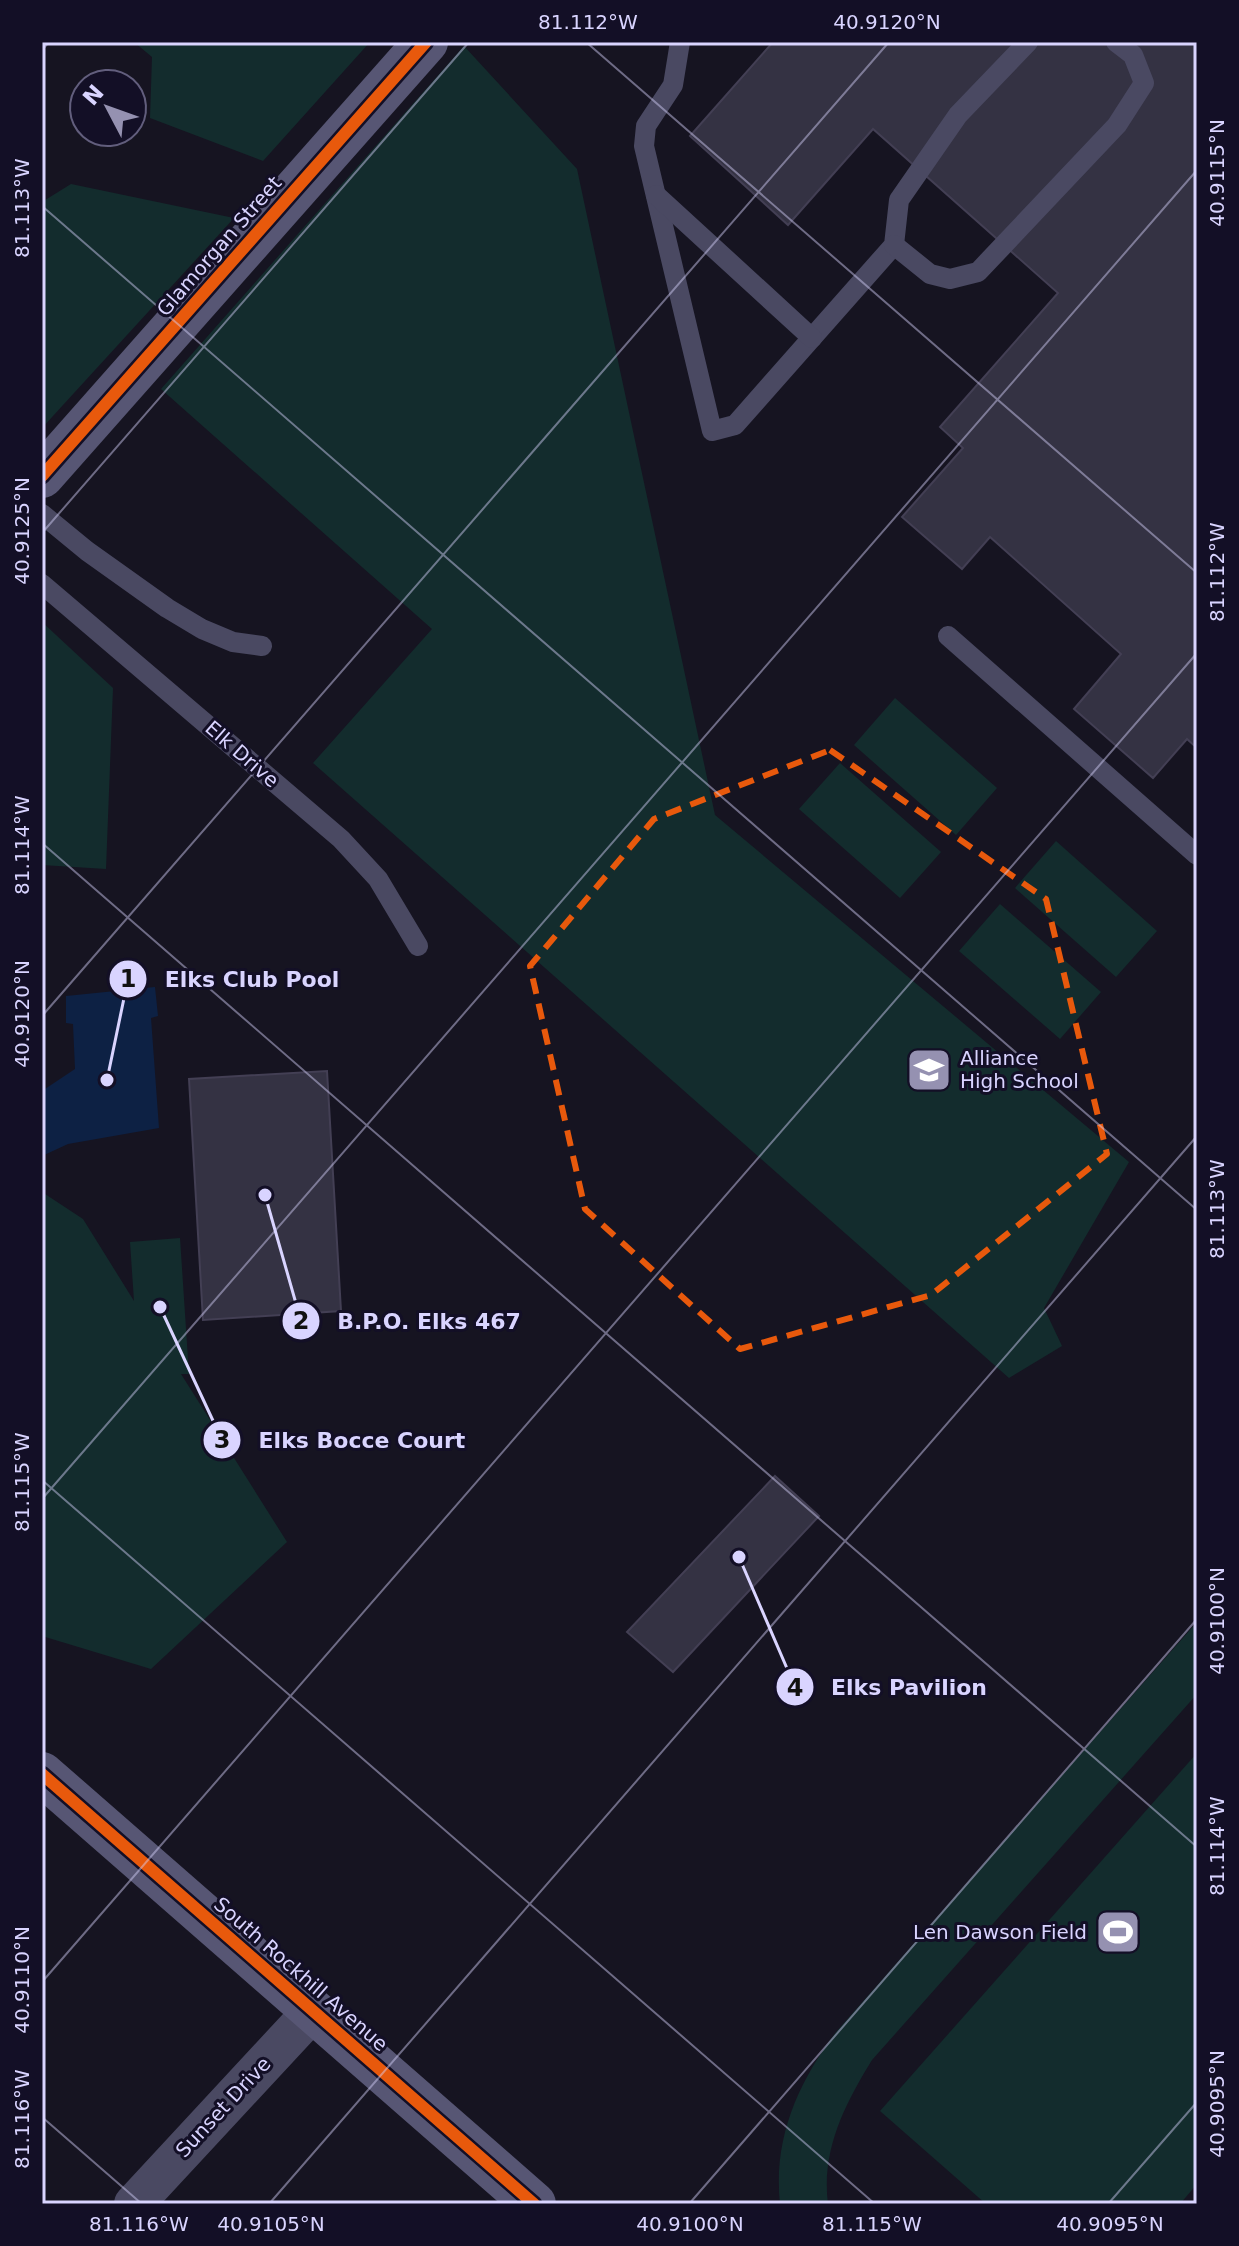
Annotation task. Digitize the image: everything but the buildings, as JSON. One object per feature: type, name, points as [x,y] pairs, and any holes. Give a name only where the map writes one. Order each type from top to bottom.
[{"type":"street","name":"Glamorgan Street","points":[[42,476],[426,42]]},
{"type":"street","name":"South Rockhill Avenue","points":[[42,1774],[534,2204]]},
{"type":"street","name":"Sunset Drive","points":[[134,2204],[313,2011]]},
{"type":"lane","points":[[680,42],[673,85],[646,126],[644,146],[712,431],[735,425],[894,245],[899,200],[958,115],[1028,42]]},
{"type":"lane","points":[[894,245],[930,274],[950,279],[978,272],[1117,125],[1144,83],[1133,55],[1116,42]]},
{"type":"lane","points":[[655,194],[812,338]]},
{"type":"lane","points":[[42,514],[167,608],[202,629],[233,642],[262,646]]},
{"type":"lane","name":"Elk Drive","points":[[42,584],[341,839],[378,879],[418,946]]},
{"type":"lane","points":[[948,636],[1197,855]]},
{"type":"highlighted area","points":[[830,750],[1046,899],[1107,1154],[931,1295],[740,1349],[585,1209],[530,966],[654,819]]},
{"type":"green space","points":[[134,42],[370,42],[263,161],[150,118],[152,57]]},
{"type":"green space","points":[[464,46],[577,169],[715,815],[1129,1162],[1044,1308],[1062,1346],[1009,1378],[313,763],[432,629],[161,389]]},
{"type":"green space","points":[[71,184],[234,218],[42,428],[42,202]]},
{"type":"green space","points":[[42,622],[113,688],[106,869],[42,865]]},
{"type":"green space","points":[[895,698],[997,788],[956,835],[854,745]]},
{"type":"green space","points":[[840,763],[941,852],[900,898],[799,809]]},
{"type":"green space","points":[[1056,841],[1157,931],[1116,977],[1015,888]]},
{"type":"green space","points":[[1000,904],[1101,992],[1060,1039],[959,951]]},
{"type":"green space","points":[[42,1192],[83,1219],[134,1301],[130,1242],[180,1238],[189,1374],[181,1374],[287,1542],[151,1669],[42,1636]]},
{"type":"green space","points":[[1197,1622],[1197,1694],[872,2060],[837,2128],[828,2165],[828,2204],[780,2204],[780,2156],[791,2112],[822,2051]]},
{"type":"green space","name":"Len Dawson Field","points":[[1197,1753],[1197,2184],[1180,2204],[986,2204],[880,2111]]},
{"type":"water","points":[[155,987],[158,1016],[151,1018],[159,1128],[68,1144],[42,1156],[42,1091],[75,1069],[73,1024],[66,1023],[66,996]]},
{"type":"cycle path","points":[[42,476],[426,42]]},
{"type":"cycle path","points":[[42,1774],[534,2204]]},
{"type":"place","name":"Alliance High School","points":[[929,1070]]},
{"type":"place","name":"Elks Club Pool","points":[[107,1080]]},
{"type":"place","name":"B.P.O. Elks 467","points":[[265,1195]]},
{"type":"place","name":"Elks Bocce Court","points":[[160,1307]]},
{"type":"place","name":"Elks Pavilion","points":[[739,1557]]},
{"type":"place","name":"Len Dawson Field","points":[[1118,1932]]}]
